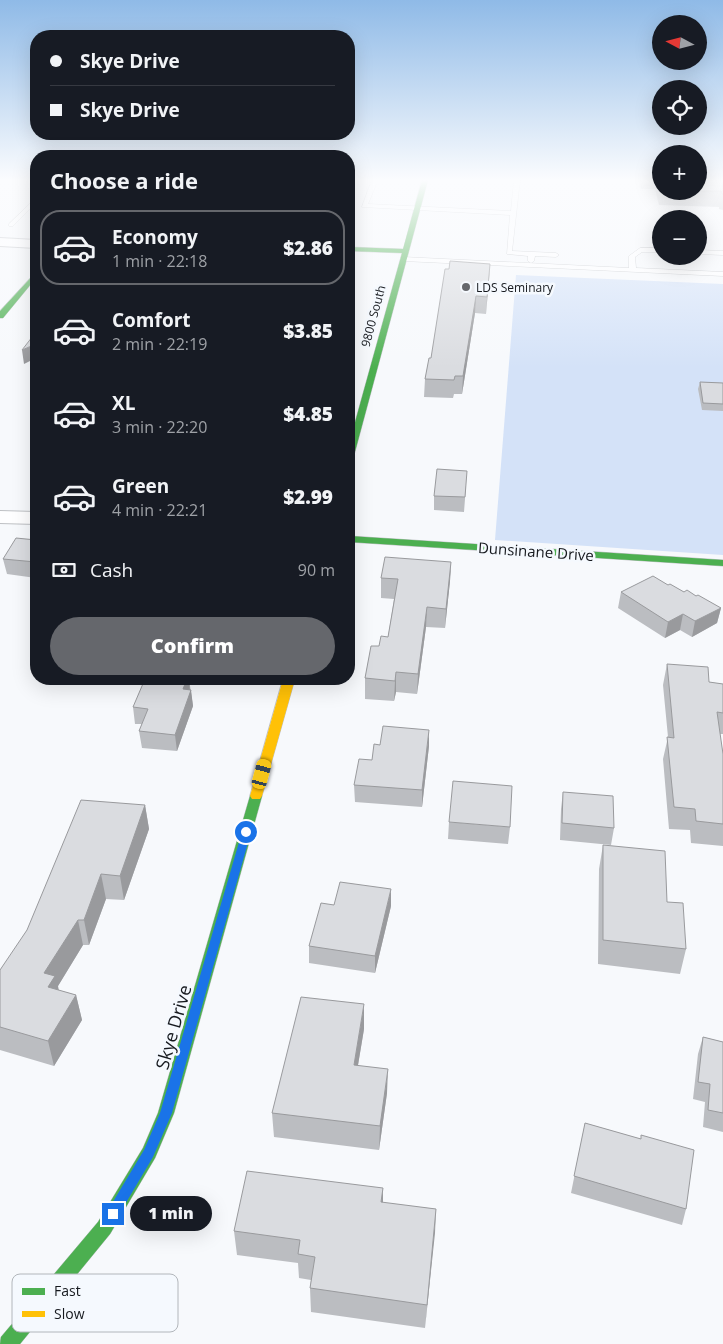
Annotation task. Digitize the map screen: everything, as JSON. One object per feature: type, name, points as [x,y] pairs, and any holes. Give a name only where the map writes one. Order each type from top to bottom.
[{"type":"main road","name":"9800 South","points":[[355,437],[407,243]]},
{"type":"main road","points":[[355,250],[404,255]]},
{"type":"main road","points":[[0,316],[30,281]]},
{"type":"main road","name":"Dunsinane Drive","points":[[355,539],[723,562]]},
{"type":"main road","name":"Skye Drive","points":[[66,1274],[104,1228],[135,1178],[156,1137],[175,1083],[286,685]]},
{"type":"main road","name":"Skye Drive","points":[[8,1344],[18,1332]]},
{"type":"street","points":[[13,243],[30,244]]},
{"type":"street","points":[[0,517],[30,518]]},
{"type":"lane","points":[[510,243],[509,253],[556,255]]},
{"type":"lane","points":[[633,271],[632,256],[640,250],[652,250]]},
{"type":"lane","points":[[707,252],[723,253]]},
{"type":"lane","points":[[531,266],[532,254]]},
{"type":"lane","points":[[404,255],[531,266],[723,274]]},
{"type":"shaded area","points":[[516,275],[723,284],[723,555],[495,540]]},
{"type":"building","points":[[450,261],[490,264],[487,297],[476,296],[463,376],[455,376],[454,380],[425,379],[429,358],[431,358],[445,269],[449,269]]},
{"type":"building","points":[[30,340],[30,347],[22,350]]},
{"type":"building","points":[[700,382],[723,383],[723,404],[703,403]]},
{"type":"building","points":[[437,469],[467,471],[465,497],[434,496]]},
{"type":"building","points":[[16,538],[30,539],[30,561],[3,559]]},
{"type":"building","points":[[385,557],[451,562],[446,609],[427,607],[418,674],[396,672],[395,681],[365,678],[371,646],[379,646],[381,636],[388,637],[398,579],[381,578]]},
{"type":"building","points":[[653,576],[684,592],[687,590],[696,596],[698,595],[721,608],[695,621],[683,614],[668,622],[621,592]]},
{"type":"building","points":[[667,664],[708,667],[709,682],[723,684],[723,713],[717,712],[723,754],[723,824],[696,821],[695,809],[674,807],[667,737],[674,738]]},
{"type":"building","points":[[142,685],[185,685],[183,689],[191,690],[175,735],[139,731],[148,709],[133,707]]},
{"type":"building","points":[[383,726],[429,730],[422,790],[354,785],[359,759],[372,760],[374,744],[380,745]]},
{"type":"building","points":[[453,781],[512,786],[510,827],[449,822]]},
{"type":"building","points":[[563,792],[613,796],[614,828],[562,823]]},
{"type":"building","points":[[81,800],[145,805],[120,876],[101,874],[84,920],[78,920],[44,973],[55,976],[48,987],[76,995],[48,1041],[0,1027],[0,970],[27,930]]},
{"type":"building","points":[[603,845],[665,851],[667,902],[683,903],[686,949],[603,940]]},
{"type":"building","points":[[340,882],[391,889],[375,956],[309,946],[321,903],[334,905]]},
{"type":"building","points":[[301,997],[364,1004],[354,1065],[388,1069],[380,1126],[272,1113]]},
{"type":"building","points":[[703,1037],[723,1042],[723,1113],[708,1110],[710,1084],[698,1082]]},
{"type":"building","points":[[585,1123],[641,1139],[641,1135],[694,1150],[686,1209],[574,1176]]},
{"type":"building","points":[[247,1171],[383,1188],[381,1202],[436,1209],[427,1305],[310,1288],[315,1257],[298,1254],[300,1240],[234,1231]]},
{"type":"traffic: fast","points":[[355,437],[408,243]]},
{"type":"traffic: fast","points":[[355,249],[405,251]]},
{"type":"traffic: fast","points":[[0,316],[30,281]]},
{"type":"traffic: fast","points":[[355,539],[723,563]]},
{"type":"traffic: fast","points":[[66,1274],[104,1228],[149,1153],[166,1113],[256,796]]},
{"type":"traffic: fast","points":[[8,1344],[18,1332]]},
{"type":"traffic: slow","points":[[256,796],[287,685]]},
{"type":"place","name":"LDS Seminary","points":[[466,287]]},
{"type":"route","points":[[113,1214],[149,1153],[166,1113],[246,832]]}]
